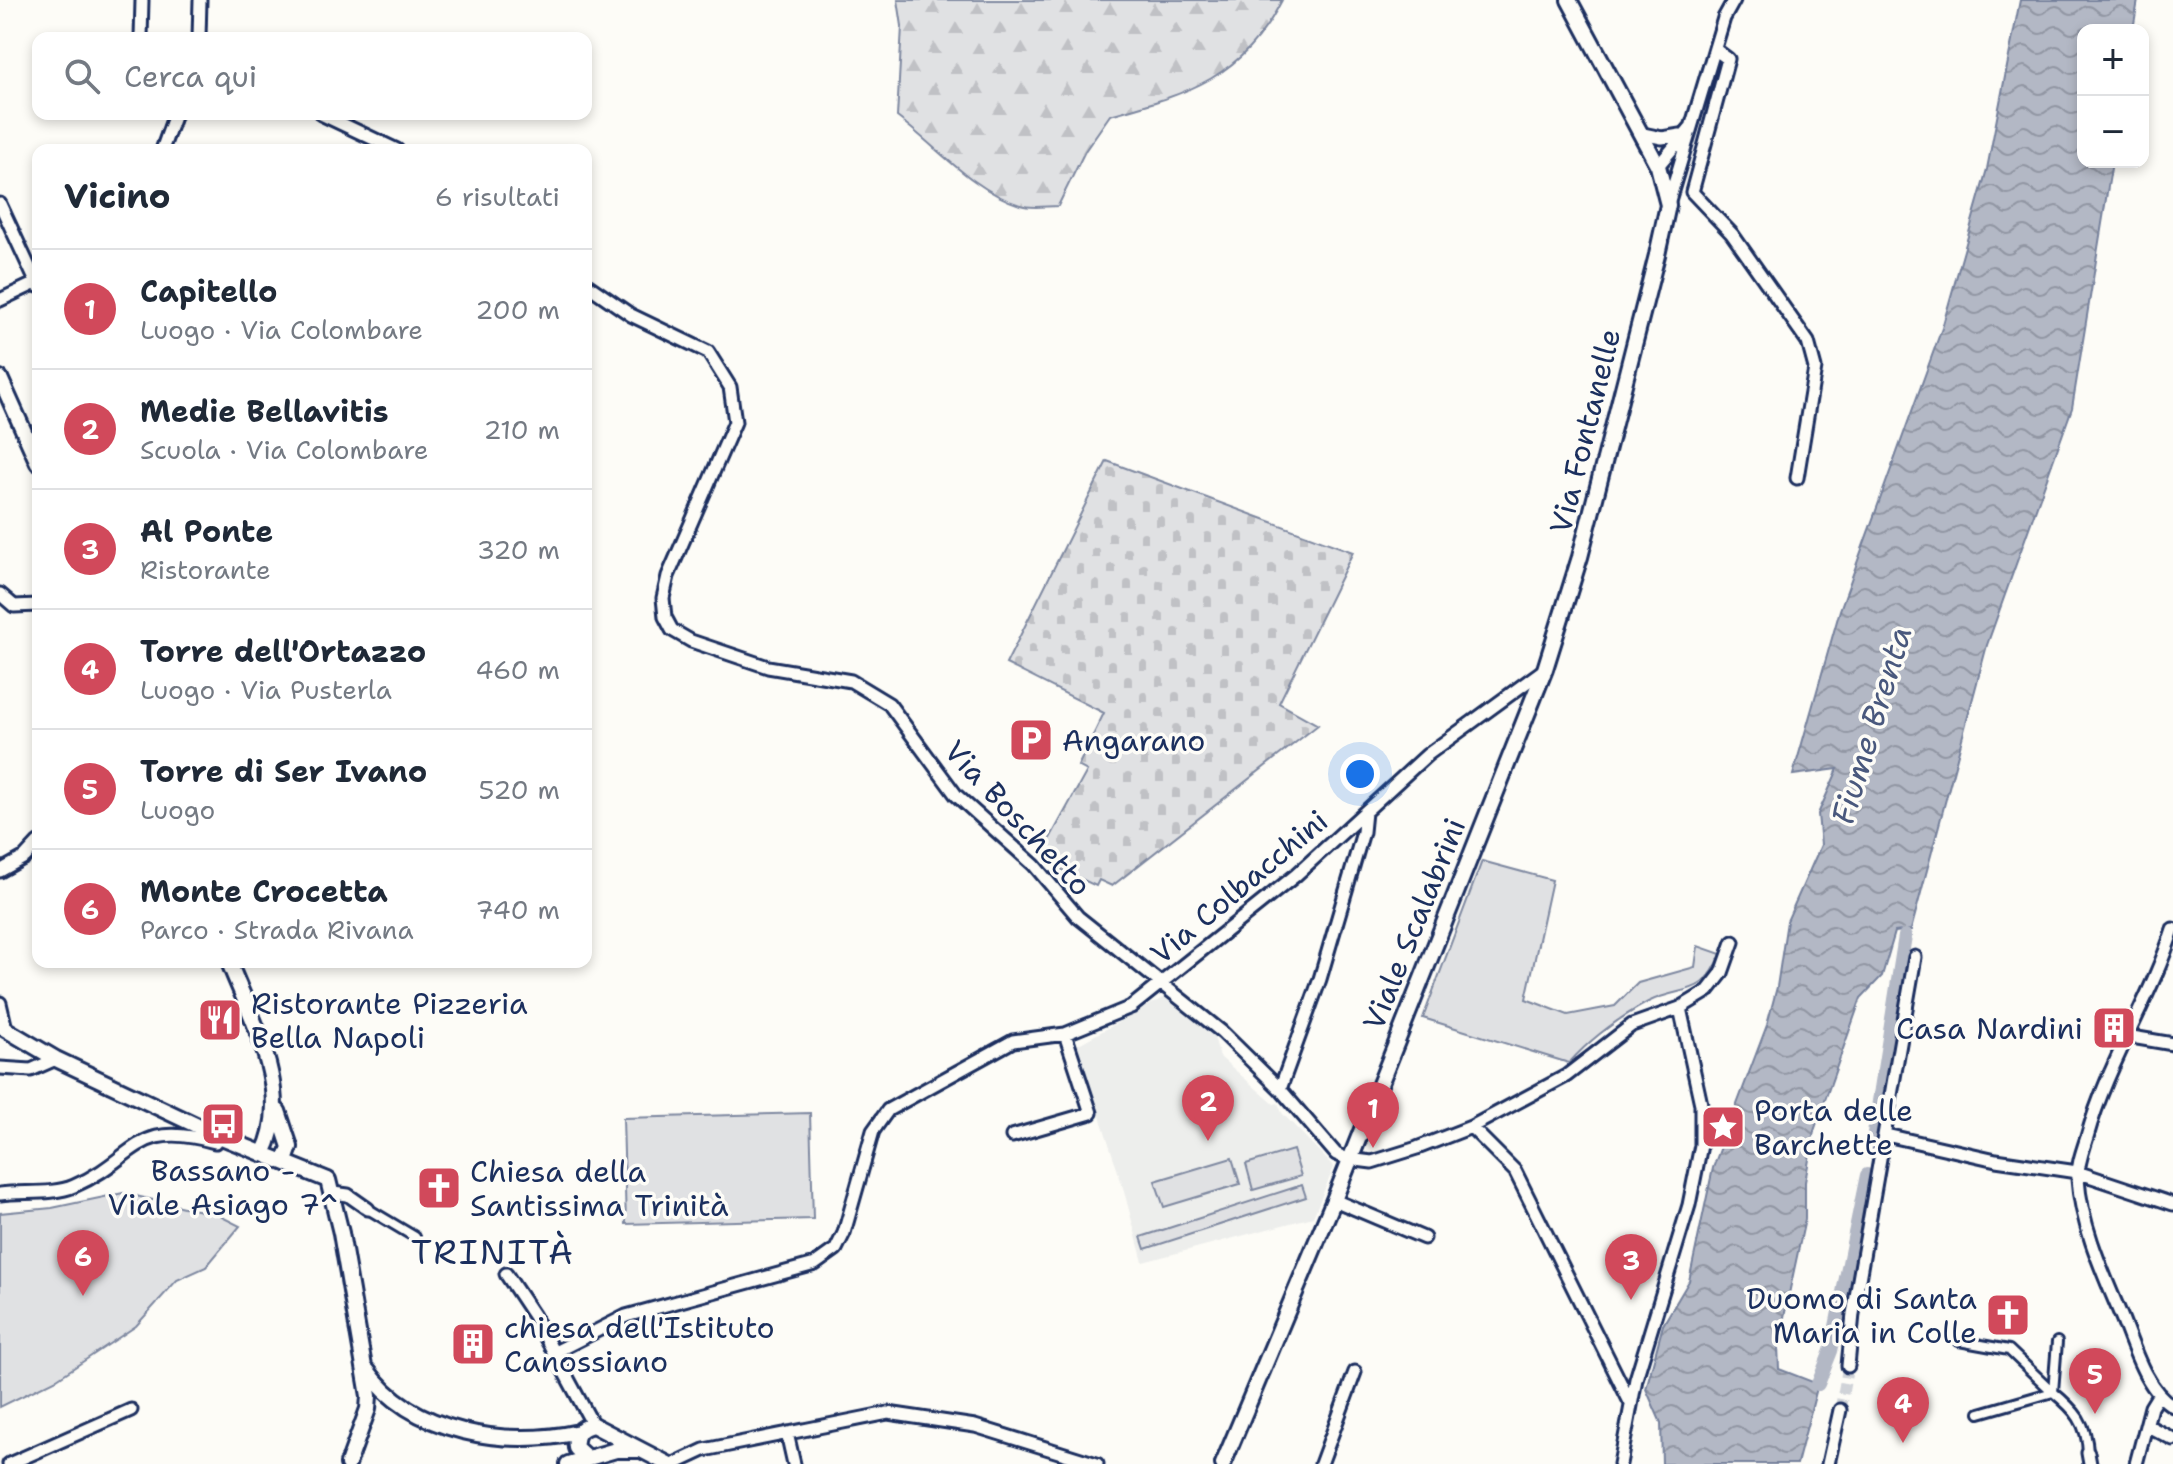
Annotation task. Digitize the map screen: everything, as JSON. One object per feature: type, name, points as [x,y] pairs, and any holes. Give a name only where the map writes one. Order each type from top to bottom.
[{"type":"street","points":[[141,32],[142,0]]},
{"type":"street","points":[[199,32],[200,0]]},
{"type":"street","points":[[1569,0],[1660,171],[1678,170]]},
{"type":"street","name":"Via Fontanelle","points":[[1545,669],[1580,557],[1685,132],[1716,50],[1724,18],[1734,0]]},
{"type":"street","points":[[1716,50],[1728,59],[1692,192],[1732,234],[1808,342],[1815,368],[1797,478]]},
{"type":"street","points":[[164,144],[173,120]]},
{"type":"street","points":[[334,120],[384,144]]},
{"type":"street","points":[[1643,134],[1662,138],[1685,132]]},
{"type":"street","name":"Via Fontanelle","points":[[1668,205],[1660,171],[1685,132]]},
{"type":"street","points":[[0,204],[32,271]]},
{"type":"street","points":[[0,300],[32,286]]},
{"type":"street","name":"Via Boschetto","points":[[592,288],[631,315],[708,352],[730,387],[735,404],[735,422],[724,454],[668,576],[663,598],[665,617],[672,630],[691,641],[768,667],[851,681],[870,690],[889,704],[956,795],[1034,865],[1078,917],[1164,983]]},
{"type":"street","points":[[1,383],[32,450]]},
{"type":"street","points":[[0,594],[14,606],[32,605]]},
{"type":"street","name":"Via Colbacchini","points":[[553,1353],[626,1316],[815,1264],[836,1249],[844,1233],[873,1131],[888,1110],[1013,1041],[1065,1034],[1131,1007],[1296,875],[1427,755],[1545,669]]},
{"type":"street","name":"Viale Scalabrini","points":[[1223,1464],[1334,1200],[1545,669]]},
{"type":"street","points":[[1280,1089],[1320,979],[1363,832],[1365,812]]},
{"type":"street","points":[[0,871],[32,849]]},
{"type":"street","points":[[2173,929],[2161,964],[2099,1094],[2077,1172],[2080,1198],[2100,1265],[2138,1358],[2159,1394],[2173,1406]]},
{"type":"street","points":[[1164,983],[1280,1089],[1336,1154],[1372,1162],[1471,1127],[1566,1076],[1632,1025],[1680,1008],[1708,991],[1722,973],[1733,942]]},
{"type":"street","points":[[1848,1366],[1853,1314],[1915,957]]},
{"type":"street","points":[[231,968],[259,1038],[276,1107],[290,1147],[285,1161]]},
{"type":"street","points":[[0,1003],[3,1028],[56,1059],[219,1136],[328,1180],[333,1193],[355,1327],[367,1370],[368,1409],[348,1464]]},
{"type":"street","points":[[1620,1464],[1628,1449],[1630,1402],[1689,1205],[1701,1145],[1701,1104],[1680,1008]]},
{"type":"street","points":[[1012,1136],[1091,1113],[1065,1034]]},
{"type":"street","points":[[2126,1036],[2173,1044]]},
{"type":"street","points":[[0,1068],[31,1070],[56,1059]]},
{"type":"street","points":[[263,1154],[273,1132],[276,1107]]},
{"type":"street","points":[[1471,1127],[1515,1171],[1630,1402]]},
{"type":"street","points":[[0,1194],[70,1188],[103,1172],[126,1152],[160,1134],[183,1133],[215,1142],[219,1136]]},
{"type":"street","points":[[1886,1135],[1996,1160],[2077,1172],[2173,1204]]},
{"type":"street","points":[[333,1193],[348,1195],[415,1237]]},
{"type":"street","points":[[1334,1200],[1424,1238]]},
{"type":"street","points":[[506,1274],[553,1353],[589,1429],[609,1444],[604,1454]]},
{"type":"street","points":[[1959,1341],[2009,1350],[2078,1412],[2085,1427],[2089,1458]]},
{"type":"street","points":[[2053,1392],[2057,1342]]},
{"type":"street","points":[[367,1370],[400,1404]]},
{"type":"street","points":[[1321,1464],[1355,1372]]},
{"type":"street","points":[[1980,1413],[2053,1392]]},
{"type":"street","points":[[2136,1464],[2154,1398],[2159,1394]]},
{"type":"street","points":[[368,1409],[380,1399],[400,1404],[450,1427],[493,1437],[589,1429],[671,1464],[704,1450],[888,1413],[975,1426],[1097,1464]]},
{"type":"street","points":[[9,1464],[131,1410]]},
{"type":"street","points":[[1828,1464],[1840,1410]]},
{"type":"street","points":[[2148,1426],[2173,1439]]},
{"type":"street","points":[[588,1459],[576,1448],[589,1429]]},
{"type":"street","points":[[787,1433],[794,1464]]},
{"type":"street","points":[[568,1464],[633,1448],[646,1451]]},
{"type":"shaded area","points":[[1168,995],[1214,1037],[1220,1057],[1274,1104],[1278,1103],[1282,1113],[1334,1167],[1313,1217],[1143,1262],[1122,1184],[1077,1045]]},
{"type":"green space","points":[[898,0],[1282,0],[1250,48],[1231,65],[1189,90],[1110,115],[1085,151],[1058,206],[1034,207],[1003,198],[971,179],[897,117],[902,26]]},
{"type":"green space","points":[[1107,461],[1353,552],[1279,703],[1318,725],[1112,886],[1099,880],[1096,886],[1049,864],[1052,856],[1043,851],[1087,771],[1078,766],[1104,713],[1006,664]]},
{"type":"green space","points":[[1482,861],[1552,880],[1526,999],[1568,1015],[1615,1006],[1638,983],[1695,967],[1698,946],[1721,954],[1707,978],[1699,984],[1637,1008],[1596,1037],[1569,1063],[1423,1018]]},
{"type":"green space","points":[[810,1113],[813,1219],[626,1224],[623,1118]]},
{"type":"green space","points":[[1293,1150],[1301,1176],[1253,1190],[1246,1164]]},
{"type":"green space","points":[[1232,1158],[1240,1184],[1164,1207],[1155,1181]]},
{"type":"green space","points":[[1302,1185],[1306,1197],[1145,1249],[1141,1237]]},
{"type":"green space","points":[[123,1193],[218,1215],[240,1226],[206,1267],[177,1280],[136,1326],[57,1379],[0,1407],[0,1213],[52,1208]]},
{"type":"water","name":"Fiume Brenta","points":[[2020,0],[2138,0],[2134,24],[2077,24],[2077,168],[2111,168],[2072,408],[1987,645],[1911,930],[1895,932],[1882,976],[1861,998],[1814,1131],[1805,1182],[1805,1219],[1778,1345],[1779,1369],[1818,1384],[1797,1464],[1662,1464],[1661,1423],[1646,1389],[1663,1325],[1689,1281],[1713,1168],[1767,1025],[1777,987],[1787,921],[1821,845],[1818,814],[1838,769],[1793,775],[1840,610],[1942,328],[1987,169]]},
{"type":"waterway","points":[[1871,1152],[1905,936]]},
{"type":"waterway","points":[[1818,1384],[1831,1351],[1867,1175]]},
{"type":"tunnel","points":[[1840,1410],[1848,1366]]},
{"type":"place","name":"Angarano","points":[[1031,740]]},
{"type":"place","name":"Ristorante Pizzeria Bella Napoli","points":[[220,1020]]},
{"type":"place","name":"Casa Nardini","points":[[2114,1028]]},
{"type":"place","name":"Bassano - Viale Asiago 7^","points":[[223,1124]]},
{"type":"place","name":"Porta delle Barchette","points":[[1723,1127]]},
{"type":"place","name":"Medie Bellavitis","points":[[1208,1141]]},
{"type":"place","name":"Capitello","points":[[1373,1148]]},
{"type":"place","name":"Chiesa della Santissima Trinità","points":[[439,1188]]},
{"type":"place","name":"Monte Crocetta","points":[[83,1296]]},
{"type":"place","name":"Al Ponte","points":[[1631,1300]]},
{"type":"place","name":"Duomo di Santa Maria in Colle","points":[[2008,1315]]},
{"type":"place","name":"chiesa dell'Istituto Canossiano","points":[[473,1344]]},
{"type":"place","name":"Torre di Ser Ivano","points":[[2095,1414]]},
{"type":"place","name":"Torre dell'Ortazzo","points":[[1903,1443]]},
{"type":"district","name":"TRINITÀ","points":[[493,1252]]}]
